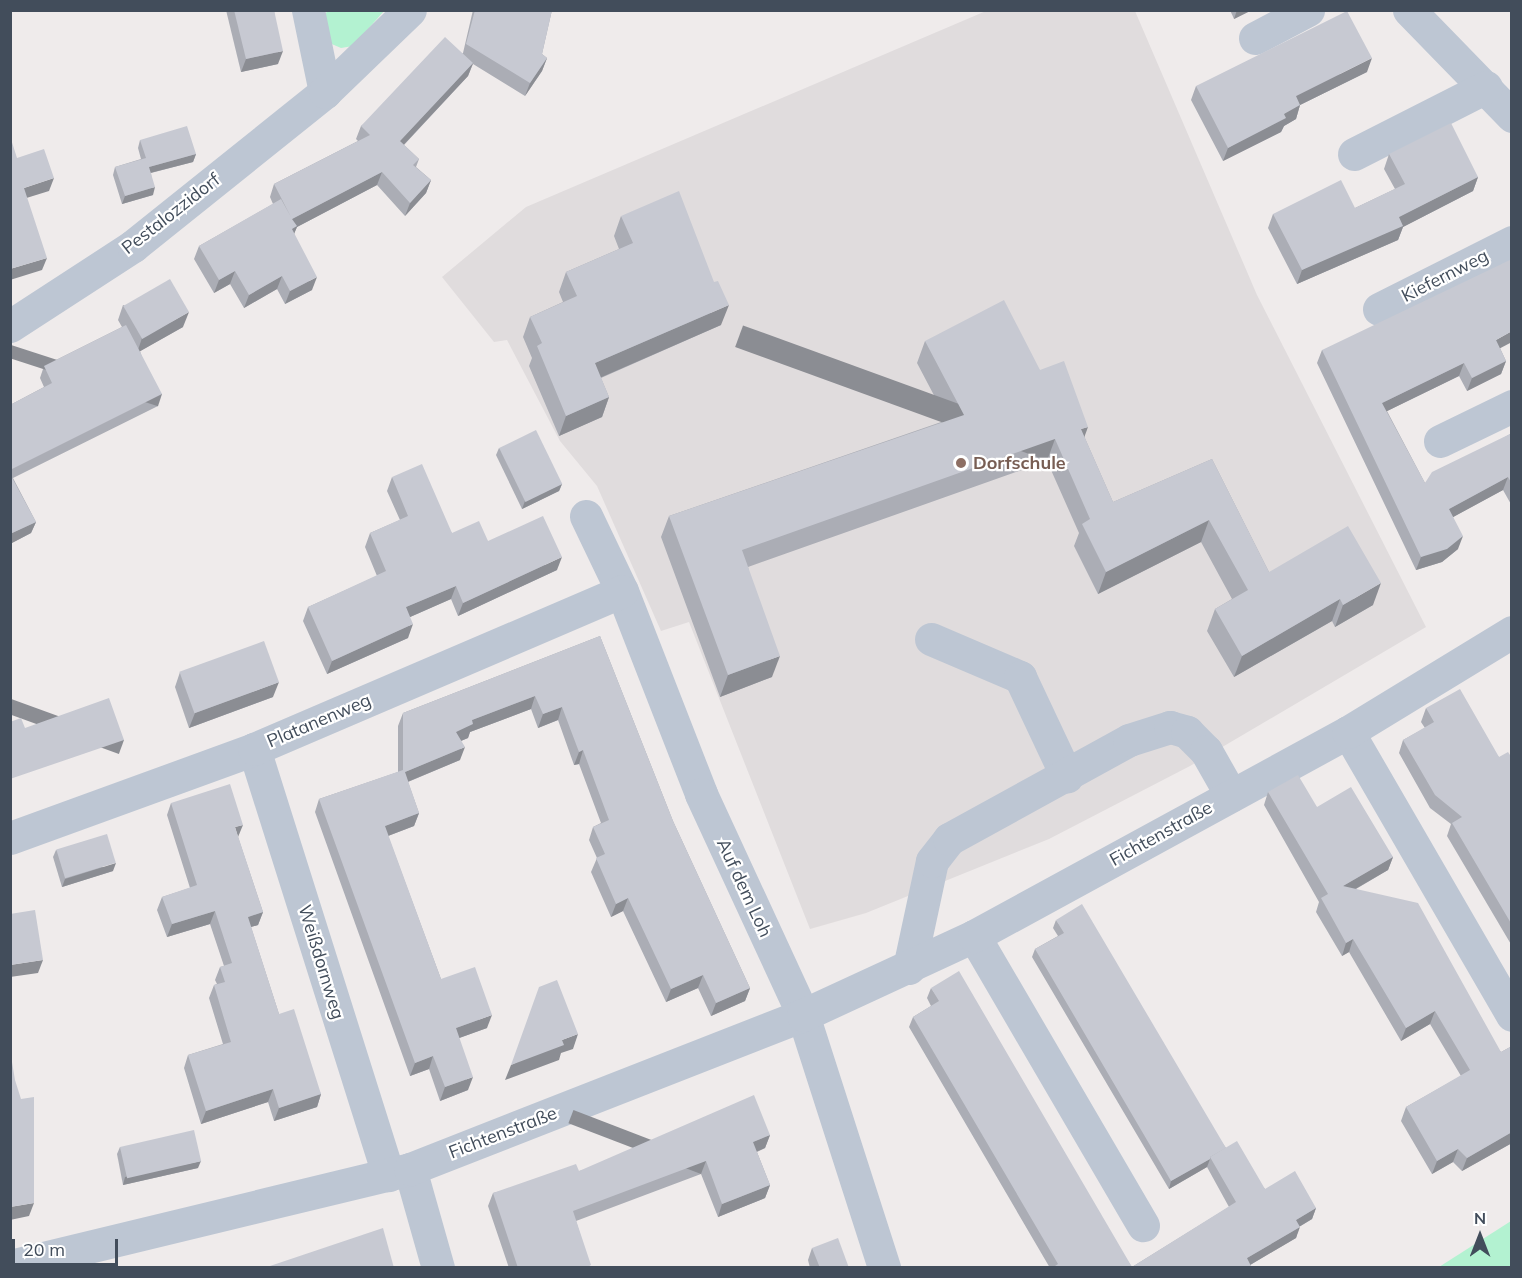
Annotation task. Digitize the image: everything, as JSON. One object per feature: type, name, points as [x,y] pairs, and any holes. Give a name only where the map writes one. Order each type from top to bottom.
[{"type":"street","points":[[308,10],[325,92]]},
{"type":"street","name":"Pestalozzidorf","points":[[10,326],[133,246],[325,92],[410,10]]},
{"type":"street","points":[[1255,38],[1308,10]]},
{"type":"street","points":[[1409,10],[1512,116]]},
{"type":"street","points":[[1354,154],[1486,87]]},
{"type":"street","name":"Kiefernweg","points":[[1379,309],[1512,242]]},
{"type":"street","points":[[1440,441],[1512,406]]},
{"type":"street","name":"Auf dem Loh","points":[[586,516],[622,591],[701,794],[803,1015],[884,1268]]},
{"type":"street","name":"Platanenweg","points":[[10,838],[254,749],[622,591]]},
{"type":"street","name":"Fichtenstraße","points":[[10,1266],[399,1172],[803,1015],[974,936],[1348,732],[1512,632]]},
{"type":"street","points":[[931,639],[1020,677],[1068,777]]},
{"type":"street","points":[[909,968],[932,861],[949,839],[1068,777],[1129,740],[1170,727],[1187,732],[1206,751],[1231,795]]},
{"type":"street","points":[[1348,732],[1512,1015]]},
{"type":"street","name":"Weißdornweg","points":[[254,749],[399,1172],[438,1268]]},
{"type":"street","points":[[974,936],[1143,1225]]},
{"type":"shaded area","name":"Dorfschule","points":[[986,11],[1135,11],[1257,295],[1426,627],[1190,766],[1049,839],[866,913],[810,929],[689,622],[661,631],[597,486],[560,441],[507,340],[494,342],[442,277],[526,207]]},
{"type":"green space","points":[[328,11],[384,11],[353,46],[341,48],[327,42],[317,21]]},
{"type":"green space","points":[[1511,1221],[1511,1267],[1439,1267]]},
{"type":"building","points":[[234,10],[274,10],[283,51],[246,59]]},
{"type":"building","points":[[475,10],[552,10],[542,54],[547,58],[530,83],[466,44]]},
{"type":"building","points":[[1347,11],[1372,58],[1296,96],[1300,105],[1284,114],[1286,118],[1228,148],[1196,86]]},
{"type":"building","points":[[445,37],[473,63],[400,141],[419,159],[413,165],[431,180],[410,203],[382,172],[292,219],[297,226],[292,229],[317,277],[290,291],[282,276],[249,295],[235,271],[219,280],[199,246],[281,199],[291,217],[274,184],[370,135],[361,126]]},
{"type":"building","points":[[1451,123],[1478,177],[1399,217],[1403,226],[1302,270],[1273,214],[1341,180],[1355,208],[1405,184],[1389,154]]},
{"type":"building","points":[[187,126],[196,154],[149,167],[155,187],[125,196],[115,167],[146,158],[140,140]]},
{"type":"building","points":[[10,136],[17,158],[44,149],[54,178],[24,188],[47,258],[10,269]]},
{"type":"building","points":[[679,191],[714,282],[718,281],[729,305],[595,363],[609,397],[566,416],[537,346],[542,343],[530,317],[577,296],[566,272],[633,243],[621,216]]},
{"type":"building","points":[[1512,259],[1512,331],[1496,340],[1506,361],[1472,378],[1464,363],[1382,403],[1425,483],[1432,472],[1512,433],[1512,484],[1508,477],[1449,509],[1463,536],[1447,549],[1421,557],[1322,350]]},
{"type":"building","points":[[170,279],[189,312],[142,339],[123,306]]},
{"type":"building","points":[[1004,300],[1040,370],[1064,361],[1088,427],[1081,429],[1113,502],[1212,459],[1269,572],[1348,526],[1381,583],[1343,605],[1340,599],[1242,656],[1215,609],[1248,590],[1209,520],[1106,572],[1082,524],[1090,519],[1055,439],[742,550],[780,656],[728,675],[669,516],[964,415],[925,341]]},
{"type":"building","points":[[126,325],[162,394],[10,470],[10,405],[52,383],[44,366]]},
{"type":"building","points":[[536,430],[562,484],[525,502],[499,448]]},
{"type":"building","points":[[422,464],[452,533],[479,521],[488,541],[543,516],[562,557],[463,603],[456,586],[406,607],[413,624],[332,661],[308,607],[386,571],[370,533],[408,516],[392,477]]},
{"type":"building","points":[[10,474],[36,522],[10,534]]},
{"type":"building","points":[[600,636],[673,821],[750,988],[716,1003],[703,975],[671,989],[628,898],[616,904],[596,858],[605,854],[593,827],[609,820],[583,750],[579,752],[562,707],[543,714],[535,696],[472,720],[473,724],[456,732],[465,747],[405,772],[419,813],[385,826],[441,979],[475,967],[492,1015],[456,1028],[473,1077],[445,1087],[433,1056],[415,1063],[319,799],[403,770],[403,713]]},
{"type":"building","points":[[264,641],[279,682],[194,713],[179,672]]},
{"type":"building","points":[[1460,689],[1499,757],[1508,752],[1512,758],[1512,925],[1452,823],[1462,817],[1435,795],[1403,740],[1434,722],[1426,708]]},
{"type":"building","points":[[109,698],[124,740],[10,779],[10,722],[21,718],[25,728]]},
{"type":"building","points":[[1298,775],[1317,807],[1351,787],[1393,857],[1343,886],[1418,903],[1501,1052],[1512,1046],[1512,1132],[1467,1158],[1458,1149],[1437,1161],[1406,1107],[1470,1070],[1435,1011],[1406,1028],[1353,939],[1346,943],[1321,898],[1328,894],[1268,792]]},
{"type":"building","points":[[230,784],[243,825],[235,827],[263,912],[248,917],[279,1014],[294,1009],[321,1094],[279,1108],[273,1089],[206,1111],[188,1055],[231,1042],[214,985],[225,982],[220,967],[232,963],[215,911],[172,924],[162,897],[197,885],[171,803]]},
{"type":"building","points":[[107,834],[116,863],[65,878],[56,849]]},
{"type":"building","points":[[1082,904],[1226,1148],[1171,1181],[1035,949],[1064,933],[1056,920]]},
{"type":"building","points":[[35,910],[43,960],[10,965],[10,914]]},
{"type":"building","points":[[959,971],[1132,1267],[1236,1202],[1210,1157],[1237,1141],[1265,1189],[1295,1171],[1316,1208],[1296,1220],[1300,1227],[1247,1258],[1252,1268],[1052,1268],[1058,1264],[913,1017],[939,1001],[931,988]]},
{"type":"building","points":[[557,980],[578,1034],[562,1040],[564,1045],[511,1065],[539,987]]},
{"type":"building","points":[[10,1050],[21,1099],[34,1097],[34,1203],[10,1207]]},
{"type":"building","points":[[754,1095],[770,1135],[753,1142],[770,1185],[722,1204],[706,1161],[573,1211],[591,1265],[585,1268],[518,1268],[493,1193],[576,1164],[579,1171]]},
{"type":"building","points":[[194,1130],[201,1161],[127,1178],[120,1147]]},
{"type":"building","points":[[383,1228],[394,1268],[264,1268]]},
{"type":"building","points":[[838,1238],[849,1268],[820,1268],[812,1248]]},
{"type":"place","name":"Dorfschule","points":[[961,463]]}]
